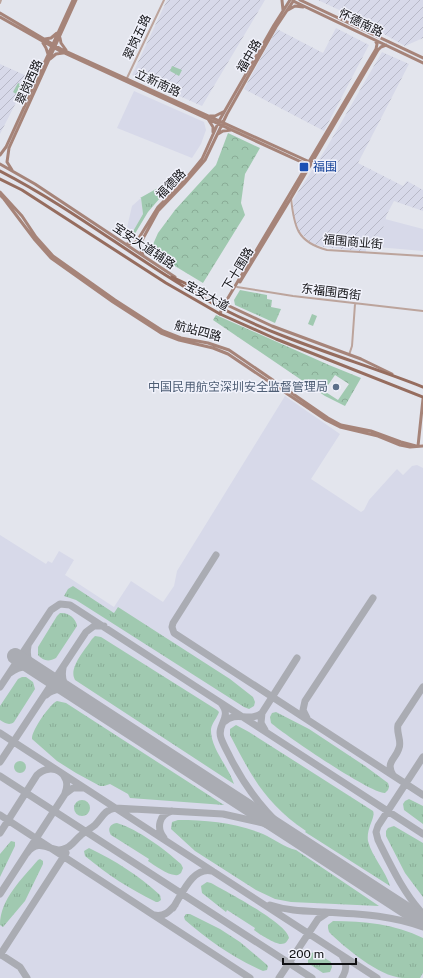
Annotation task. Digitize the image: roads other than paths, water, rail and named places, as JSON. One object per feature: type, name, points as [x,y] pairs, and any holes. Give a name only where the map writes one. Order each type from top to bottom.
[{"type":"main road","name":"翠岗西路","points":[[0,155],[6,147],[48,59],[73,0]]},
{"type":"main road","name":"翠岗西路","points":[[59,34],[76,0]]},
{"type":"main road","points":[[282,0],[284,11],[295,6],[309,8]]},
{"type":"main road","name":"福中路","points":[[220,123],[226,107],[292,0]]},
{"type":"main road","name":"怀德南路","points":[[292,0],[423,63]]},
{"type":"main road","name":"怀德南路","points":[[300,0],[423,58]]},
{"type":"main road","points":[[306,0],[314,6]]},
{"type":"main road","name":"福中路","points":[[220,123],[227,114],[284,11]]},
{"type":"main road","name":"立新南路","points":[[0,15],[66,53],[204,115],[234,131],[310,164]]},
{"type":"main road","points":[[59,34],[61,44],[66,53],[56,54],[48,59],[46,48],[42,39],[51,38],[59,34]]},
{"type":"main road","name":"下十围路","points":[[226,304],[291,198],[376,49],[377,44],[375,40]]},
{"type":"main road","name":"下十围路","points":[[220,314],[378,50],[386,45]]},
{"type":"main road","name":"翠岗西路","points":[[13,171],[7,162],[8,152],[48,59]]},
{"type":"main road","points":[[204,115],[215,116],[226,107]]},
{"type":"main road","points":[[227,114],[227,122],[231,126]]},
{"type":"main road","points":[[204,115],[211,123],[214,137],[223,131],[234,131]]},
{"type":"main road","name":"立新南路","points":[[220,123],[231,126],[310,164]]},
{"type":"main road","name":"福德路","points":[[141,236],[158,211],[202,163],[207,155],[220,123]]},
{"type":"main road","name":"宝安大道辅路","points":[[0,164],[57,198],[174,276],[226,304],[272,326],[349,355],[396,376]]},
{"type":"main road","name":"宝安大道","points":[[0,171],[54,202],[164,274],[223,309],[270,331],[423,387]]},
{"type":"main road","name":"宝安大道","points":[[0,178],[22,190],[166,283],[220,314],[276,339],[423,398]]},
{"type":"main road","name":"航站四路","points":[[0,192],[22,216],[36,237],[52,256],[163,331],[181,338],[208,343],[229,350],[328,418],[341,425],[418,446]]},
{"type":"main road","name":"航站四路","points":[[0,196],[4,199],[34,240],[50,258],[161,333],[178,340],[213,348],[228,354],[340,428],[378,436],[400,445],[410,447],[423,446]]},
{"type":"main road","points":[[123,243],[134,243],[141,236]]},
{"type":"main road","points":[[141,236],[140,248],[146,258]]},
{"type":"main road","points":[[164,274],[189,284]]},
{"type":"main road","points":[[418,446],[423,398]]},
{"type":"street","name":"翠岗五路","points":[[126,80],[164,0]]},
{"type":"street","name":"福围商业街","points":[[291,198],[295,224],[305,240],[314,247],[327,250],[423,256]]},
{"type":"street","name":"东福围西街","points":[[237,286],[293,296],[423,311]]},
{"type":"street","points":[[349,355],[352,346],[355,304]]},
{"type":"place","name":"福围","points":[[304,167]]},
{"type":"place","name":"中国民用航空深圳安全监督管理局","points":[[336,387]]}]
